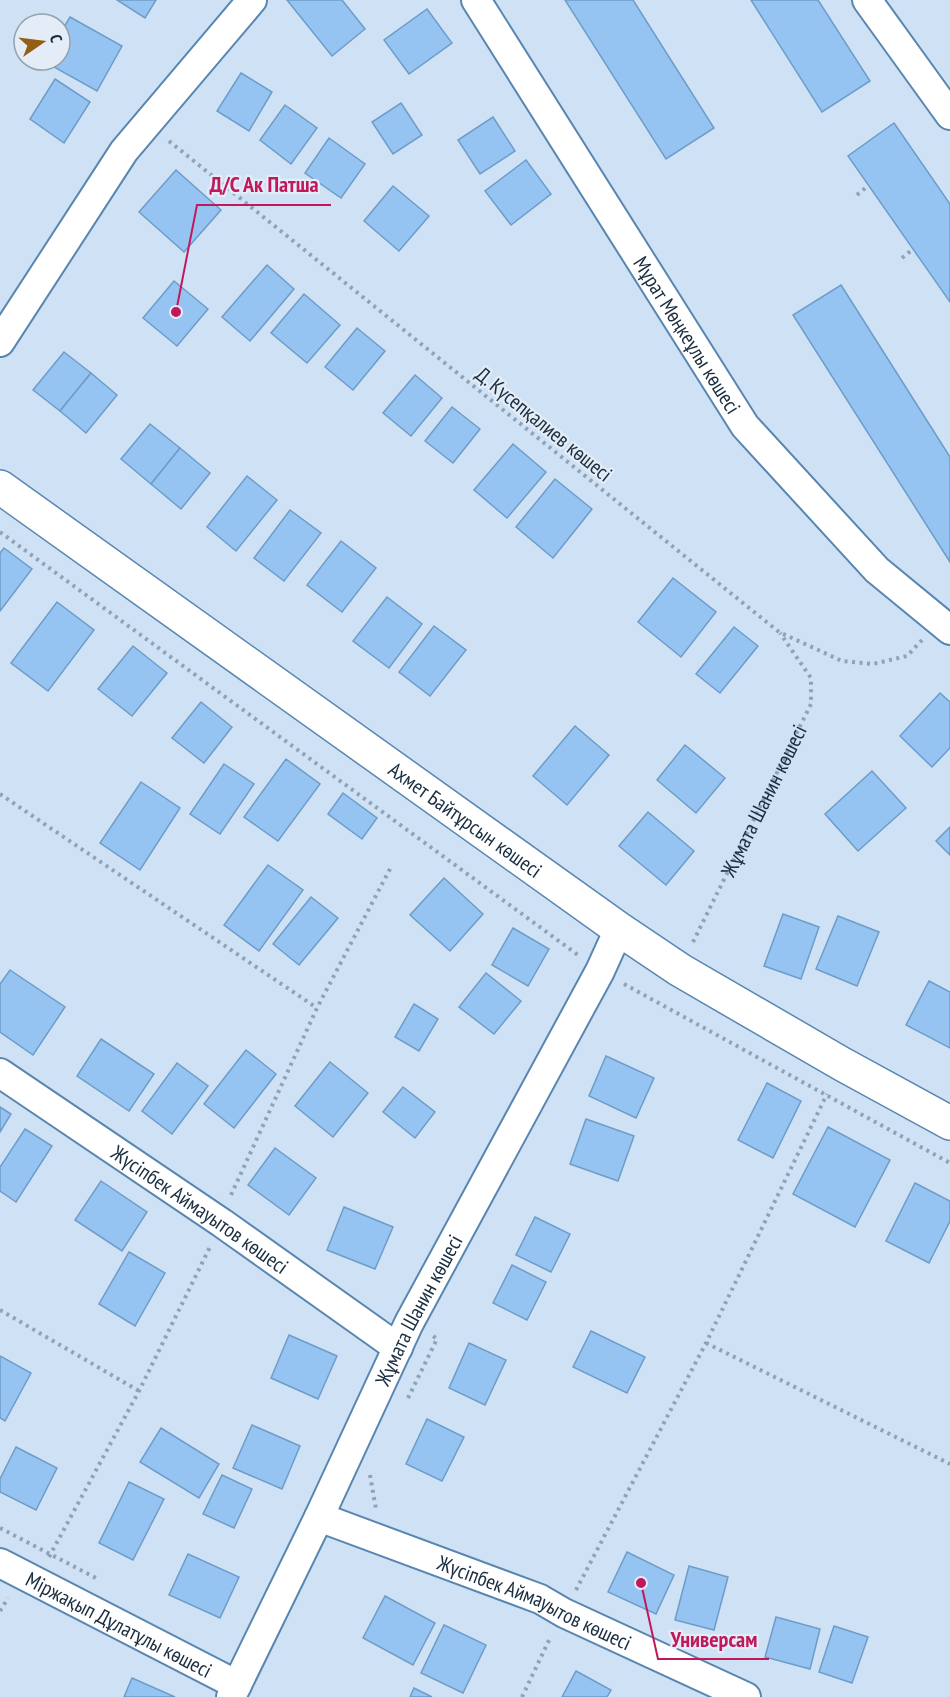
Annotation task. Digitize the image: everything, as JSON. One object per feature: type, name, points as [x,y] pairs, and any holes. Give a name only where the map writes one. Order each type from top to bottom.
[{"type":"street","points":[[0,342],[124,151],[252,0]]},
{"type":"street","name":"Мұрат Мөңкеұлы көшесі","points":[[476,0],[745,426],[878,570],[945,625]]},
{"type":"street","points":[[867,0],[950,115]]},
{"type":"street","name":"Ахмет Байтұрсын көшесі","points":[[0,487],[680,970],[842,1064],[950,1123]]},
{"type":"street","name":"Жұмата Шанин көшесі","points":[[234,1691],[319,1517],[409,1323],[600,971],[620,929]]},
{"type":"street","name":"Жүсіпбек Аймауытов көшесі","points":[[0,1073],[222,1223],[398,1348]]},
{"type":"street","name":"Жүсіпбек Аймауытов көшесі","points":[[319,1517],[540,1599],[564,1613],[746,1697]]},
{"type":"street","name":"Міржақып Дұлатұлы көшесі","points":[[0,1563],[234,1691]]},
{"type":"path","name":"Д. Күсепқалиев көшесі","points":[[148,123],[779,632],[842,661],[873,664],[907,656],[945,625]]},
{"type":"path","points":[[857,195],[869,185]]},
{"type":"path","points":[[902,258],[913,249]]},
{"type":"path","points":[[0,532],[600,971],[950,1163]]},
{"type":"path","name":"Жұмата Шанин көшесі","points":[[680,970],[811,704],[811,678],[779,632]]},
{"type":"path","points":[[0,794],[317,1008]]},
{"type":"path","points":[[0,1611],[11,1593],[51,1555],[139,1391],[222,1223],[228,1202],[317,1008],[391,867]]},
{"type":"path","points":[[522,1697],[550,1638],[706,1343],[842,1064]]},
{"type":"path","points":[[0,1310],[139,1391]]},
{"type":"path","points":[[706,1343],[950,1464]]},
{"type":"building","points":[[117,0],[156,0],[145,18]]},
{"type":"building","points":[[287,0],[342,0],[365,29],[332,56]]},
{"type":"building","points":[[565,0],[633,0],[714,128],[666,159]]},
{"type":"building","points":[[751,0],[818,0],[870,81],[822,112]]},
{"type":"building","points":[[427,9],[452,43],[409,74],[384,40]]},
{"type":"building","points":[[72,18],[122,46],[97,91],[63,72],[72,72]]},
{"type":"building","points":[[241,73],[272,92],[249,131],[217,111]]},
{"type":"building","points":[[55,79],[90,102],[64,143],[30,119]]},
{"type":"building","points":[[401,103],[422,135],[393,154],[372,122]]},
{"type":"building","points":[[285,105],[317,128],[291,164],[260,140]]},
{"type":"building","points":[[493,117],[515,151],[480,174],[458,140]]},
{"type":"building","points":[[894,123],[950,204],[950,302],[848,156]]},
{"type":"building","points":[[329,138],[365,164],[341,198],[305,173]]},
{"type":"building","points":[[526,160],[551,194],[511,225],[485,191]]},
{"type":"building","points":[[176,170],[221,210],[184,252],[139,212]]},
{"type":"building","points":[[393,186],[429,216],[399,251],[364,221]]},
{"type":"building","points":[[267,265],[294,289],[250,341],[222,317]]},
{"type":"building","points":[[174,281],[208,309],[177,346],[143,318]]},
{"type":"building","points":[[841,285],[950,457],[950,562],[793,315]]},
{"type":"building","points":[[304,294],[340,325],[307,363],[271,333]]},
{"type":"building","points":[[357,328],[385,351],[353,390],[325,367]]},
{"type":"building","points":[[64,352],[91,373],[60,411],[33,390]]},
{"type":"building","points":[[91,373],[117,395],[86,433],[60,411]]},
{"type":"building","points":[[415,375],[442,398],[411,436],[383,413]]},
{"type":"building","points":[[452,407],[480,429],[453,463],[425,441]]},
{"type":"building","points":[[150,424],[180,448],[151,484],[121,459]]},
{"type":"building","points":[[513,444],[546,472],[507,518],[474,490]]},
{"type":"building","points":[[180,448],[210,473],[181,509],[151,484]]},
{"type":"building","points":[[247,476],[277,500],[236,551],[207,527]]},
{"type":"building","points":[[555,479],[592,509],[553,558],[516,527]]},
{"type":"building","points":[[290,510],[321,533],[284,581],[254,558]]},
{"type":"building","points":[[341,541],[376,568],[342,612],[307,585]]},
{"type":"building","points":[[4,548],[32,569],[0,611],[0,553]]},
{"type":"building","points":[[673,578],[716,612],[681,657],[638,622]]},
{"type":"building","points":[[387,597],[422,624],[389,668],[353,641]]},
{"type":"building","points":[[57,602],[94,630],[48,691],[11,663]]},
{"type":"building","points":[[434,626],[466,650],[430,696],[399,672]]},
{"type":"building","points":[[734,627],[758,646],[720,693],[696,674]]},
{"type":"building","points":[[133,646],[167,673],[132,716],[98,689]]},
{"type":"building","points":[[940,693],[950,702],[950,748],[932,767],[900,736]]},
{"type":"building","points":[[201,702],[232,727],[204,763],[172,738]]},
{"type":"building","points":[[575,726],[609,755],[567,805],[533,776]]},
{"type":"building","points":[[685,745],[725,778],[696,813],[657,780]]},
{"type":"building","points":[[286,759],[320,784],[278,841],[244,817]]},
{"type":"building","points":[[224,764],[254,784],[220,834],[190,814]]},
{"type":"building","points":[[872,771],[906,808],[858,851],[825,814]]},
{"type":"building","points":[[141,782],[180,808],[140,870],[100,843]]},
{"type":"building","points":[[343,793],[377,818],[362,839],[328,814]]},
{"type":"building","points":[[648,812],[694,851],[666,885],[619,846]]},
{"type":"building","points":[[950,827],[950,855],[936,841]]},
{"type":"building","points":[[268,865],[303,890],[259,951],[224,925]]},
{"type":"building","points":[[444,878],[483,914],[450,951],[410,915]]},
{"type":"building","points":[[311,897],[338,918],[299,965],[273,944]]},
{"type":"building","points":[[783,914],[819,927],[801,979],[764,966]]},
{"type":"building","points":[[838,916],[879,932],[857,986],[816,969]]},
{"type":"building","points":[[513,928],[549,949],[528,986],[492,965]]},
{"type":"building","points":[[10,970],[65,1007],[33,1055],[0,1032],[0,984]]},
{"type":"building","points":[[486,973],[521,1001],[494,1034],[459,1007]]},
{"type":"building","points":[[929,981],[950,992],[950,1048],[906,1025]]},
{"type":"building","points":[[414,1004],[438,1019],[419,1051],[395,1037]]},
{"type":"building","points":[[101,1039],[154,1074],[129,1111],[77,1076]]},
{"type":"building","points":[[246,1050],[276,1074],[234,1128],[204,1104]]},
{"type":"building","points":[[606,1056],[654,1078],[636,1118],[589,1096]]},
{"type":"building","points":[[330,1062],[368,1093],[333,1137],[295,1106]]},
{"type":"building","points":[[177,1063],[208,1086],[172,1134],[142,1111]]},
{"type":"building","points":[[767,1083],[801,1101],[773,1158],[738,1140]]},
{"type":"building","points":[[403,1087],[435,1112],[415,1138],[383,1112]]},
{"type":"building","points":[[0,1107],[11,1114],[0,1132]]},
{"type":"building","points":[[586,1119],[634,1136],[618,1181],[570,1164]]},
{"type":"building","points":[[828,1127],[890,1160],[855,1227],[793,1194]]},
{"type":"building","points":[[25,1129],[52,1146],[16,1202],[0,1191],[0,1167]]},
{"type":"building","points":[[275,1148],[316,1178],[289,1215],[248,1185]]},
{"type":"building","points":[[101,1181],[147,1212],[122,1251],[75,1220]]},
{"type":"building","points":[[915,1183],[950,1201],[950,1221],[929,1263],[886,1241]]},
{"type":"building","points":[[344,1207],[393,1227],[375,1269],[327,1250]]},
{"type":"building","points":[[535,1217],[570,1234],[551,1272],[516,1255]]},
{"type":"building","points":[[129,1252],[165,1273],[135,1326],[99,1304]]},
{"type":"building","points":[[512,1265],[546,1282],[527,1320],[493,1303]]},
{"type":"building","points":[[591,1331],[645,1357],[627,1393],[573,1367]]},
{"type":"building","points":[[289,1335],[337,1356],[318,1399],[271,1378]]},
{"type":"building","points":[[469,1343],[506,1360],[485,1405],[449,1388]]},
{"type":"building","points":[[0,1356],[31,1373],[5,1421],[0,1418]]},
{"type":"building","points":[[427,1419],[464,1437],[442,1481],[406,1464]]},
{"type":"building","points":[[252,1425],[300,1446],[282,1489],[233,1468]]},
{"type":"building","points":[[161,1428],[219,1464],[199,1498],[140,1462]]},
{"type":"building","points":[[16,1447],[57,1468],[36,1510],[0,1492],[0,1479]]},
{"type":"building","points":[[222,1475],[252,1489],[234,1528],[203,1514]]},
{"type":"building","points":[[129,1482],[164,1499],[133,1560],[99,1543]]},
{"type":"building","points":[[627,1552],[674,1575],[656,1614],[608,1592]]},
{"type":"building","points":[[188,1554],[239,1577],[220,1618],[169,1595]]},
{"type":"building","points":[[689,1566],[728,1577],[714,1630],[675,1620]]},
{"type":"building","points":[[385,1596],[435,1623],[413,1665],[363,1638]]},
{"type":"building","points":[[776,1617],[820,1629],[810,1669],[765,1657]]},
{"type":"building","points":[[444,1625],[486,1645],[463,1693],[421,1673]]},
{"type":"building","points":[[834,1626],[868,1637],[852,1683],[819,1672]]},
{"type":"building","points":[[576,1671],[611,1690],[607,1697],[562,1697]]},
{"type":"building","points":[[132,1678],[175,1697],[124,1697]]},
{"type":"building","points":[[414,1688],[432,1697],[410,1697]]},
{"type":"place","name":"Д/С Ак Патша","points":[[176,312]]},
{"type":"place","name":"Универсам","points":[[641,1583]]}]
